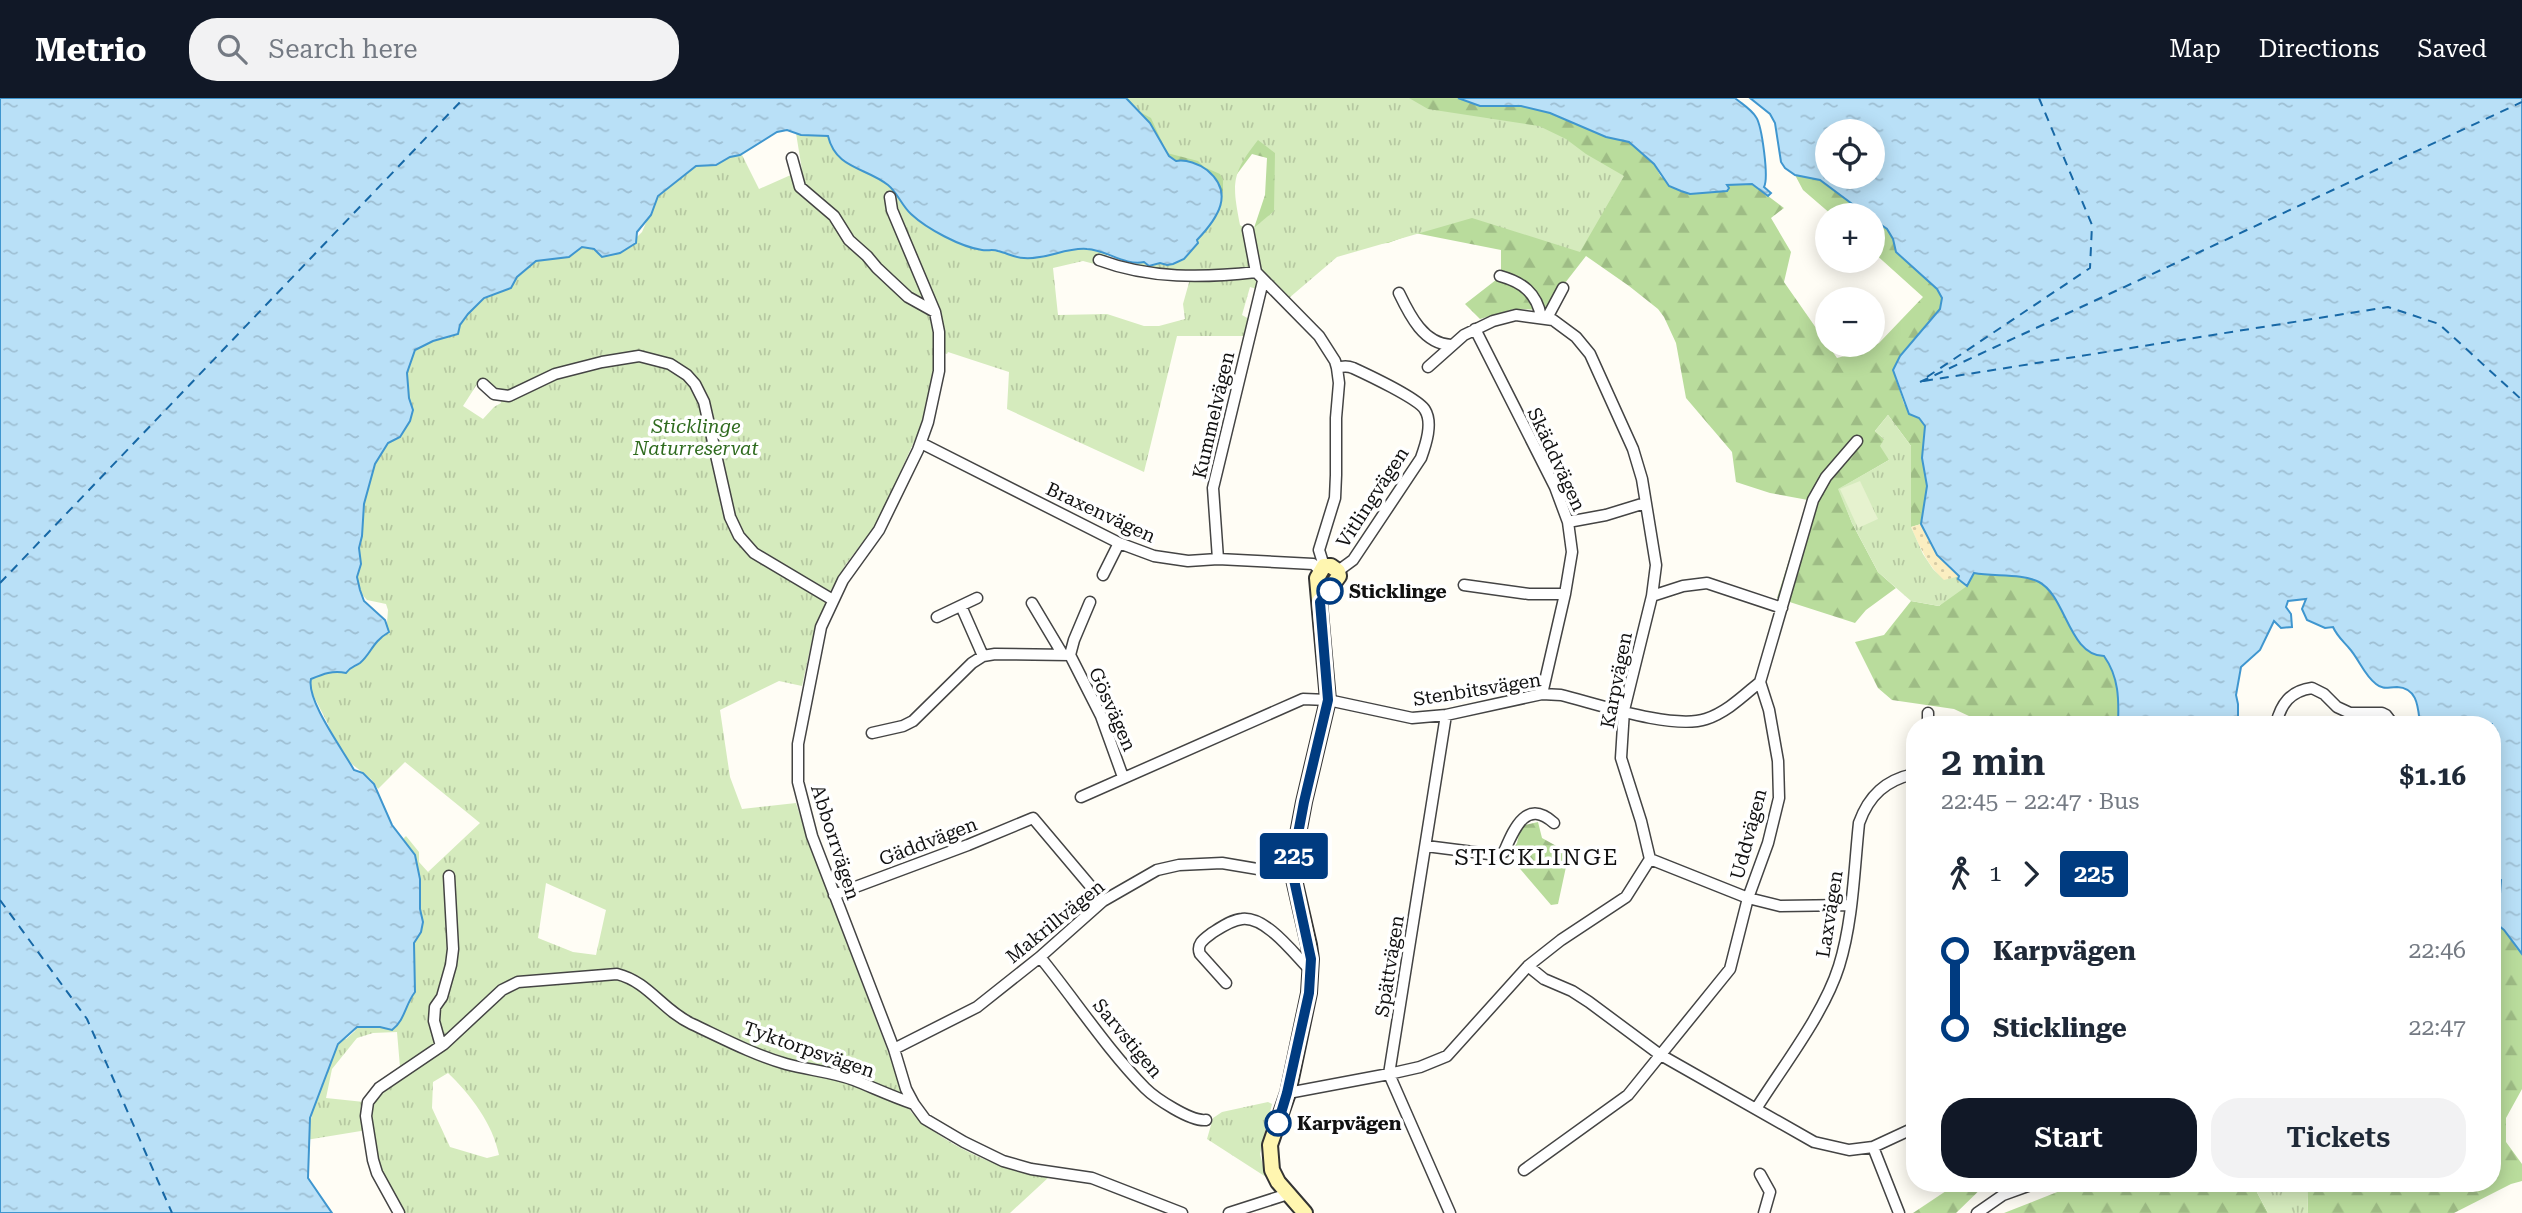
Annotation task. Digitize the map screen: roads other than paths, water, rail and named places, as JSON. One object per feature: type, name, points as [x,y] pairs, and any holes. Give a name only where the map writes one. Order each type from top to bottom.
[{"type":"street","points":[[792,158],[800,187],[834,216],[849,240],[908,297],[935,312]]},
{"type":"street","name":"Abborrvägen","points":[[890,197],[892,210],[935,312],[939,332],[939,372],[929,422],[921,443],[879,530],[857,559],[821,627],[799,744],[798,782],[812,836],[894,1049],[906,1089],[914,1104],[932,1124],[1003,1161],[1031,1169],[1092,1178],[1182,1213]]},
{"type":"street","points":[[1248,230],[1259,276],[1319,336],[1335,361],[1339,383],[1335,498],[1319,550],[1327,569],[1339,576],[1320,602],[1328,700],[1304,802],[1293,875],[1309,945],[1310,970],[1306,1008],[1287,1093],[1270,1145],[1270,1159],[1278,1182],[1305,1213]]},
{"type":"street","points":[[1100,260],[1154,275],[1259,276]]},
{"type":"street","name":"Kummelvägen","points":[[1218,559],[1213,488],[1259,276]]},
{"type":"street","points":[[1500,276],[1522,284],[1529,290],[1539,303],[1544,317]]},
{"type":"street","points":[[1544,317],[1563,288]]},
{"type":"street","points":[[1399,293],[1431,341],[1440,345],[1451,345]]},
{"type":"street","points":[[1428,368],[1451,345],[1475,329],[1516,315],[1544,317]]},
{"type":"street","name":"Karpvägen","points":[[1544,317],[1576,337],[1590,354],[1633,449],[1642,480],[1656,565],[1652,596],[1625,710],[1621,758],[1650,859]]},
{"type":"street","name":"Skäddvägen","points":[[1475,329],[1555,487],[1568,522],[1572,552],[1542,694]]},
{"type":"street","points":[[483,384],[494,394],[509,396],[555,374],[609,360],[639,356],[670,364],[688,375],[704,402],[730,517],[739,536],[754,553],[833,600]]},
{"type":"street","name":"Vitlingvägen","points":[[1327,569],[1353,560],[1421,458],[1428,420],[1424,407],[1408,397],[1352,367],[1337,368]]},
{"type":"street","points":[[1760,682],[1812,500],[1826,477],[1857,441]]},
{"type":"street","name":"Braxenvägen","points":[[921,443],[1119,543],[1154,556],[1188,561],[1218,559],[1312,564],[1327,569]]},
{"type":"street","points":[[1568,522],[1606,515],[1646,503]]},
{"type":"street","points":[[1103,575],[1119,543]]},
{"type":"street","points":[[1652,596],[1683,586],[1707,583],[1782,608]]},
{"type":"street","points":[[1464,584],[1529,594],[1565,594]]},
{"type":"street","points":[[937,617],[977,598]]},
{"type":"street","name":"Gösvägen","points":[[1067,655],[1090,602]]},
{"type":"street","name":"Gösvägen","points":[[1032,603],[1067,655],[1101,716],[1123,777]]},
{"type":"street","points":[[872,733],[913,721],[972,663],[983,656],[961,606]]},
{"type":"street","name":"Gösvägen","points":[[983,656],[1067,655]]},
{"type":"street","name":"Stenbitsvägen","points":[[1081,797],[1304,699],[1328,700],[1412,718],[1446,715],[1542,694],[1561,695],[1679,723],[1703,720],[1732,705],[1760,682]]},
{"type":"street","name":"Uddvägen","points":[[1524,1170],[1628,1096],[1730,968],[1748,898],[1768,842],[1780,790],[1769,710],[1760,682]]},
{"type":"street","points":[[2279,716],[2290,696],[2297,691],[2312,688],[2344,711],[2382,713],[2387,716]]},
{"type":"street","name":"Spättvägen","points":[[1389,1074],[1446,715]]},
{"type":"street","name":"Laxvägen","points":[[1756,1109],[1823,1004],[1833,983],[1842,954],[1859,823],[1864,810],[1870,799],[1888,783],[1906,775]]},
{"type":"street","points":[[1426,846],[1497,855],[1504,852],[1521,818],[1538,814],[1554,823]]},
{"type":"street","name":"Gäddvägen","points":[[834,895],[1033,818],[1102,901]]},
{"type":"street","points":[[1287,1093],[1420,1067],[1447,1056],[1528,966],[1626,897],[1650,859],[1748,898],[1780,906],[1850,905]]},
{"type":"street","name":"Makrillvägen","points":[[894,1049],[977,1007],[1040,957],[1102,901],[1157,870],[1180,865],[1222,863],[1293,875]]},
{"type":"street","points":[[441,1046],[434,1021],[435,1007],[442,997],[453,949],[449,876]]},
{"type":"street","points":[[1226,983],[1198,950],[1199,944],[1211,934],[1235,920],[1251,919],[1268,928],[1310,970]]},
{"type":"street","name":"Sarvstigen","points":[[1040,957],[1146,1090],[1179,1111],[1201,1121],[1206,1119]]},
{"type":"street","points":[[1528,966],[1544,978],[1589,1002],[1659,1055],[1814,1142],[1849,1150],[1873,1147],[1906,1132]]},
{"type":"street","name":"Tyktorpsvägen","points":[[399,1213],[377,1173],[373,1160],[366,1116],[368,1101],[379,1088],[441,1046],[502,990],[518,982],[617,975],[638,981],[672,1012],[723,1037],[780,1062],[854,1080],[880,1093],[914,1104]]},
{"type":"street","points":[[1389,1074],[1450,1213]]},
{"type":"street","points":[[1873,1147],[1899,1213]]},
{"type":"street","points":[[1760,1174],[1770,1192],[1764,1213]]},
{"type":"street","points":[[1977,1213],[2011,1192]]},
{"type":"street","points":[[1229,1213],[1288,1194]]},
{"type":"water","points":[[0,98],[1126,98],[1150,123],[1169,156],[1176,161],[1192,162],[1207,170],[1215,179],[1222,196],[1217,214],[1197,240],[1198,243],[1184,259],[1173,264],[1149,266],[1144,262],[1129,262],[1087,249],[1021,258],[996,250],[974,248],[945,237],[911,214],[888,185],[844,161],[832,147],[828,136],[801,135],[787,130],[777,132],[740,155],[716,165],[696,166],[658,196],[651,215],[637,232],[636,243],[620,253],[602,257],[594,249],[582,247],[569,257],[536,261],[517,277],[511,288],[484,298],[460,325],[458,334],[433,341],[415,350],[407,373],[413,410],[410,421],[400,437],[388,443],[375,464],[364,504],[359,548],[361,564],[357,577],[360,590],[364,601],[385,620],[389,632],[360,663],[346,673],[332,672],[311,679],[314,699],[326,725],[354,770],[363,773],[374,784],[392,825],[415,855],[420,879],[423,922],[421,932],[414,943],[415,992],[400,1022],[392,1030],[357,1027],[338,1044],[310,1118],[308,1178],[332,1213],[0,1213]]},
{"type":"water","points":[[1458,98],[1735,98],[1752,112],[1758,122],[1765,163],[1764,187],[1771,193],[1768,196],[1752,184],[1727,185],[1727,191],[1690,194],[1669,186],[1654,164],[1629,142],[1606,137],[1550,113],[1521,106],[1480,106]]},
{"type":"water","points":[[1750,98],[2522,98],[2522,954],[2501,928],[2501,716],[2419,716],[2416,700],[2409,691],[2404,688],[2379,686],[2365,672],[2333,627],[2325,628],[2307,620],[2302,609],[2306,599],[2288,601],[2286,607],[2291,614],[2292,627],[2281,628],[2274,621],[2260,650],[2241,667],[2236,695],[2238,716],[2118,716],[2117,689],[2109,664],[2104,656],[2092,653],[2083,646],[2048,589],[2032,579],[2016,576],[1974,573],[1967,586],[1958,579],[1959,576],[1937,555],[1921,524],[1927,486],[1922,458],[1925,426],[1919,418],[1909,414],[1893,370],[1900,356],[1940,309],[1942,298],[1937,289],[1896,252],[1893,239],[1885,228],[1885,203],[1851,203],[1832,189],[1885,189],[1885,119],[1815,119],[1815,179],[1795,175],[1781,162],[1775,123],[1770,114]]},
{"type":"place","name":"Sticklinge","points":[[1330,591]]},
{"type":"place","name":"Karpvägen","points":[[1278,1123]]},
{"type":"district","name":"STICKLINGE","points":[[1537,857]]},
{"type":"park label","name":"Sticklinge Naturreservat","points":[[696,437]]}]
